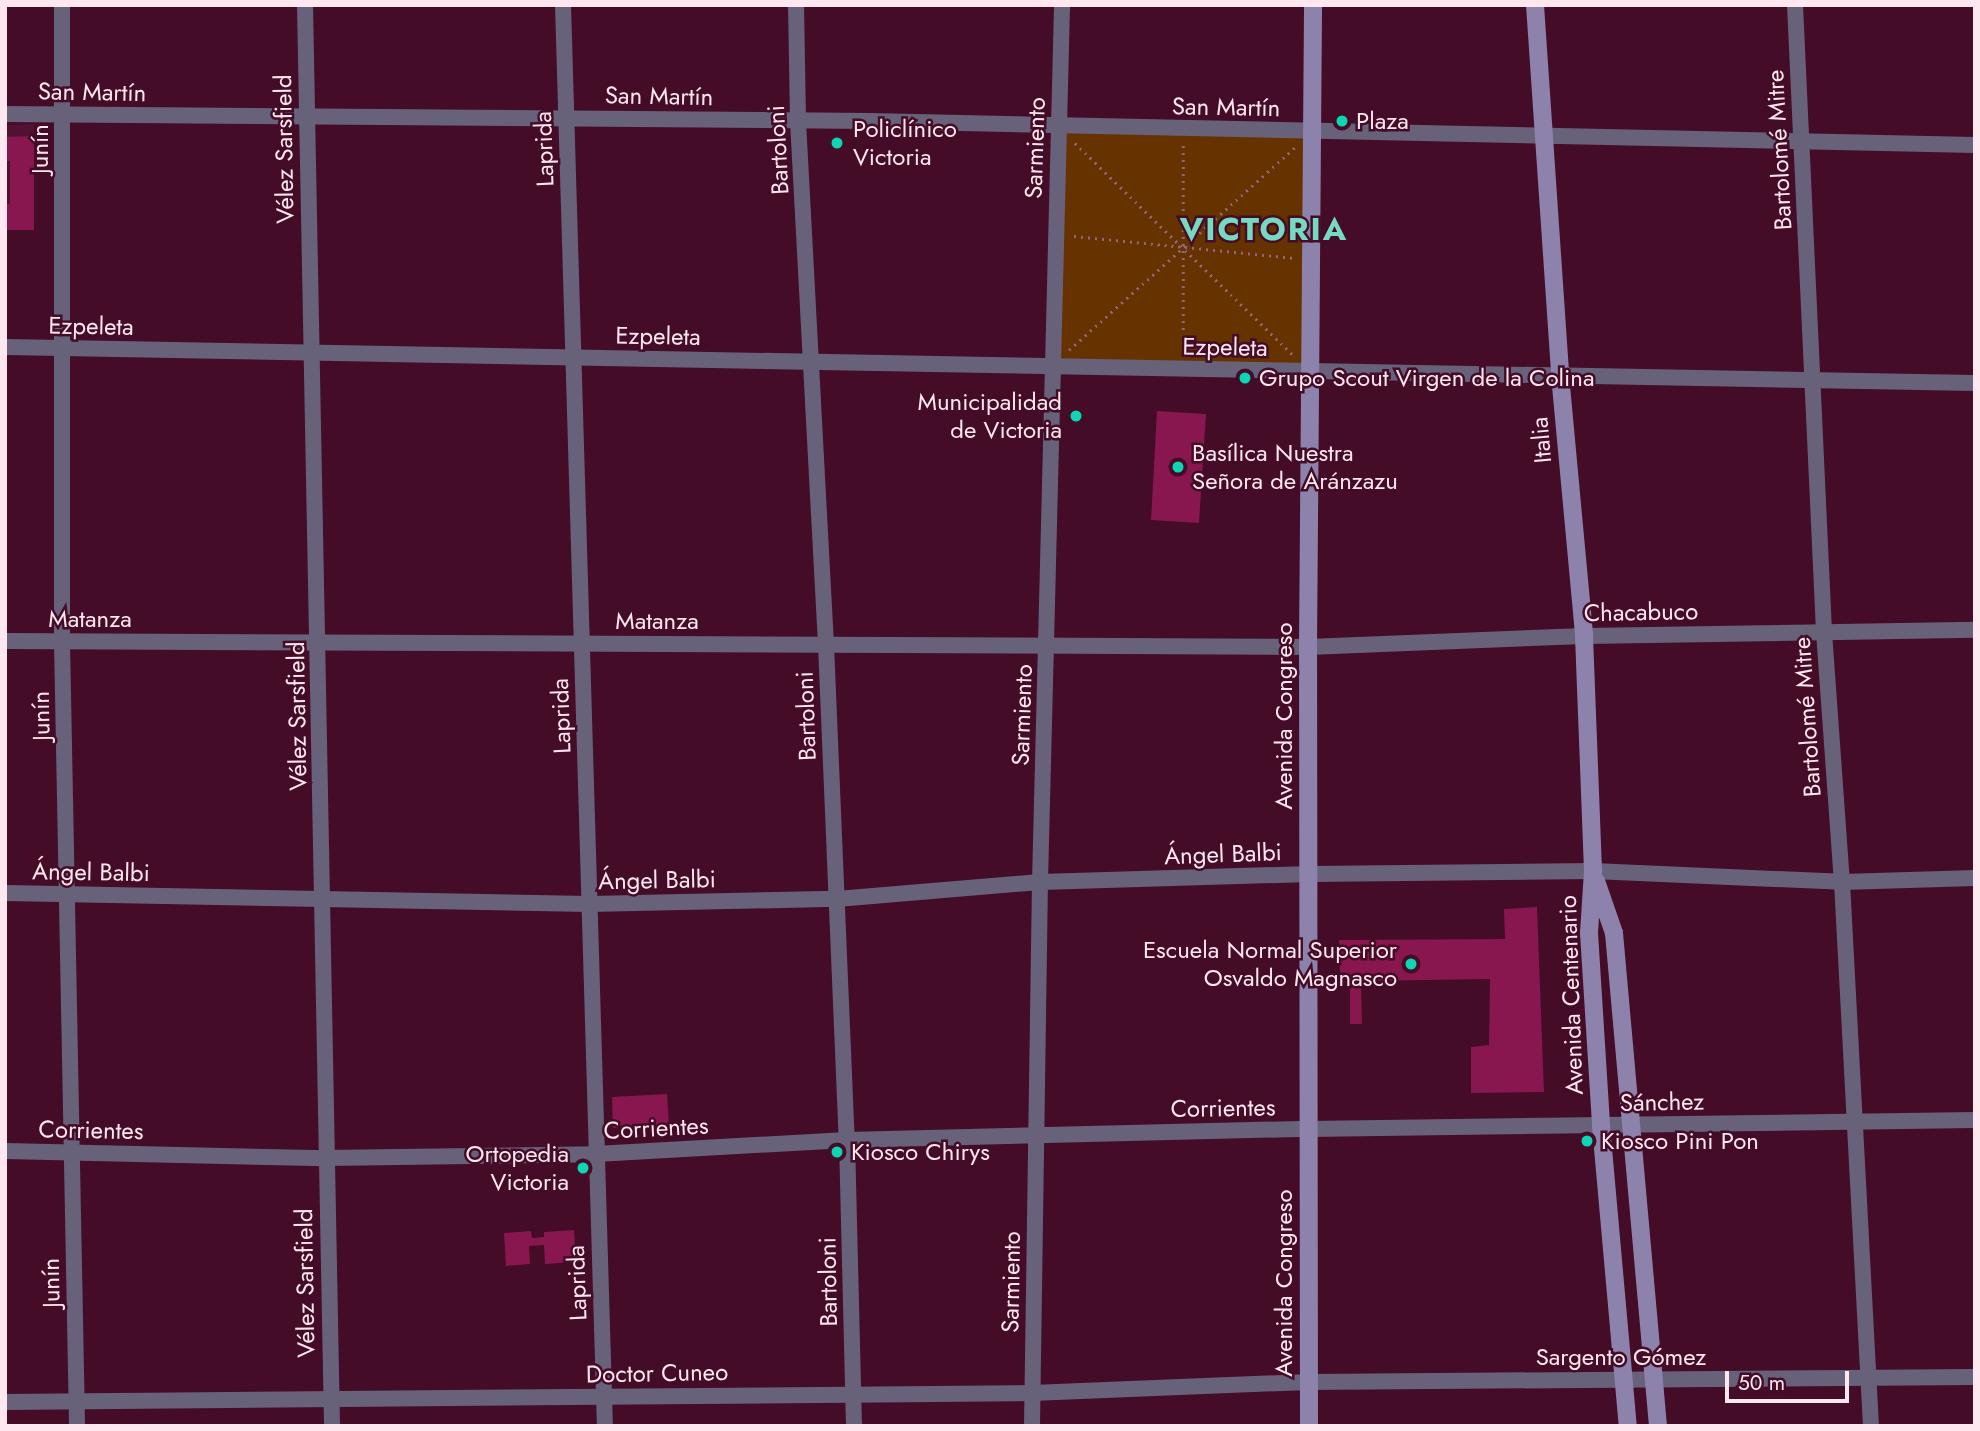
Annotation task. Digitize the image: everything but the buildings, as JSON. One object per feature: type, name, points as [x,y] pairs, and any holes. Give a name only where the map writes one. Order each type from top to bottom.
[{"type":"street","name":"Junín","points":[[62,5],[62,642],[77,1426]]},
{"type":"street","name":"Vélez Sarsfield","points":[[305,5],[305,116],[318,643],[325,1158],[332,1426]]},
{"type":"street","name":"Laprida","points":[[563,5],[604,1426]]},
{"type":"street","name":"Bartoloni","points":[[796,5],[798,121],[826,645],[847,1140],[854,1426]]},
{"type":"street","name":"Sarmiento","points":[[1032,1426],[1040,882],[1062,5]]},
{"type":"street","name":"Avenida Congreso","points":[[1309,1426],[1308,647],[1313,5]]},
{"type":"street","name":"Italia","points":[[1535,5],[1541,136],[1584,636],[1592,871]]},
{"type":"street","name":"Bartolomé Mitre","points":[[1795,5],[1824,632],[1842,882],[1871,1426]]},
{"type":"street","name":"San Martín","points":[[5,114],[798,121],[1975,145]]},
{"type":"street","name":"Ezpeleta","points":[[5,347],[1975,383]]},
{"type":"street","name":"Chacabuco","points":[[1308,647],[1584,636],[1975,630]]},
{"type":"street","name":"Matanza","points":[[5,641],[1308,647]]},
{"type":"street","name":"Ángel Balbi","points":[[5,893],[589,904],[837,898],[1040,882],[1310,874],[1592,871],[1842,882],[1975,877]]},
{"type":"street","name":"Avenida Centenario","points":[[1592,871],[1614,933],[1658,1426]]},
{"type":"street","name":"Avenida Centenario","points":[[1592,871],[1589,933],[1601,1126],[1628,1426]]},
{"type":"street","name":"Sánchez","points":[[1308,1129],[1975,1120]]},
{"type":"street","name":"Corrientes","points":[[5,1151],[325,1158],[596,1154],[847,1140],[1308,1129]]},
{"type":"street","name":"Sargento Gómez","points":[[1309,1382],[1975,1377]]},
{"type":"street","name":"Doctor Cuneo","points":[[5,1402],[1032,1393],[1309,1382]]},
{"type":"path","points":[[1058,126],[1310,371]]},
{"type":"path","points":[[1183,128],[1183,369]]},
{"type":"path","points":[[1051,366],[1312,131]]},
{"type":"path","points":[[1055,234],[1311,260]]},
{"type":"shaded area","points":[[34,124],[34,230],[5,230],[5,125]]},
{"type":"shaded area","points":[[1058,126],[1312,131],[1309,371],[1051,366]]},
{"type":"place","name":"Plaza","points":[[1342,121]]},
{"type":"place","name":"Policlínico Victoria","points":[[837,143]]},
{"type":"place","name":"Grupo Scout Virgen de la Colina","points":[[1245,378]]},
{"type":"place","name":"Municipalidad de Victoria","points":[[1076,416]]},
{"type":"place","name":"Basílica Nuestra Señora de Aránzazu","points":[[1178,467]]},
{"type":"place","name":"Escuela Normal Superior Osvaldo Magnasco","points":[[1411,964]]},
{"type":"place","name":"Kiosco Pini Pon","points":[[1587,1141]]},
{"type":"place","name":"Kiosco Chirys","points":[[837,1152]]},
{"type":"place","name":"Ortopedia Victoria","points":[[583,1168]]},
{"type":"district","name":"VICTORIA","points":[[1264,229]]}]
